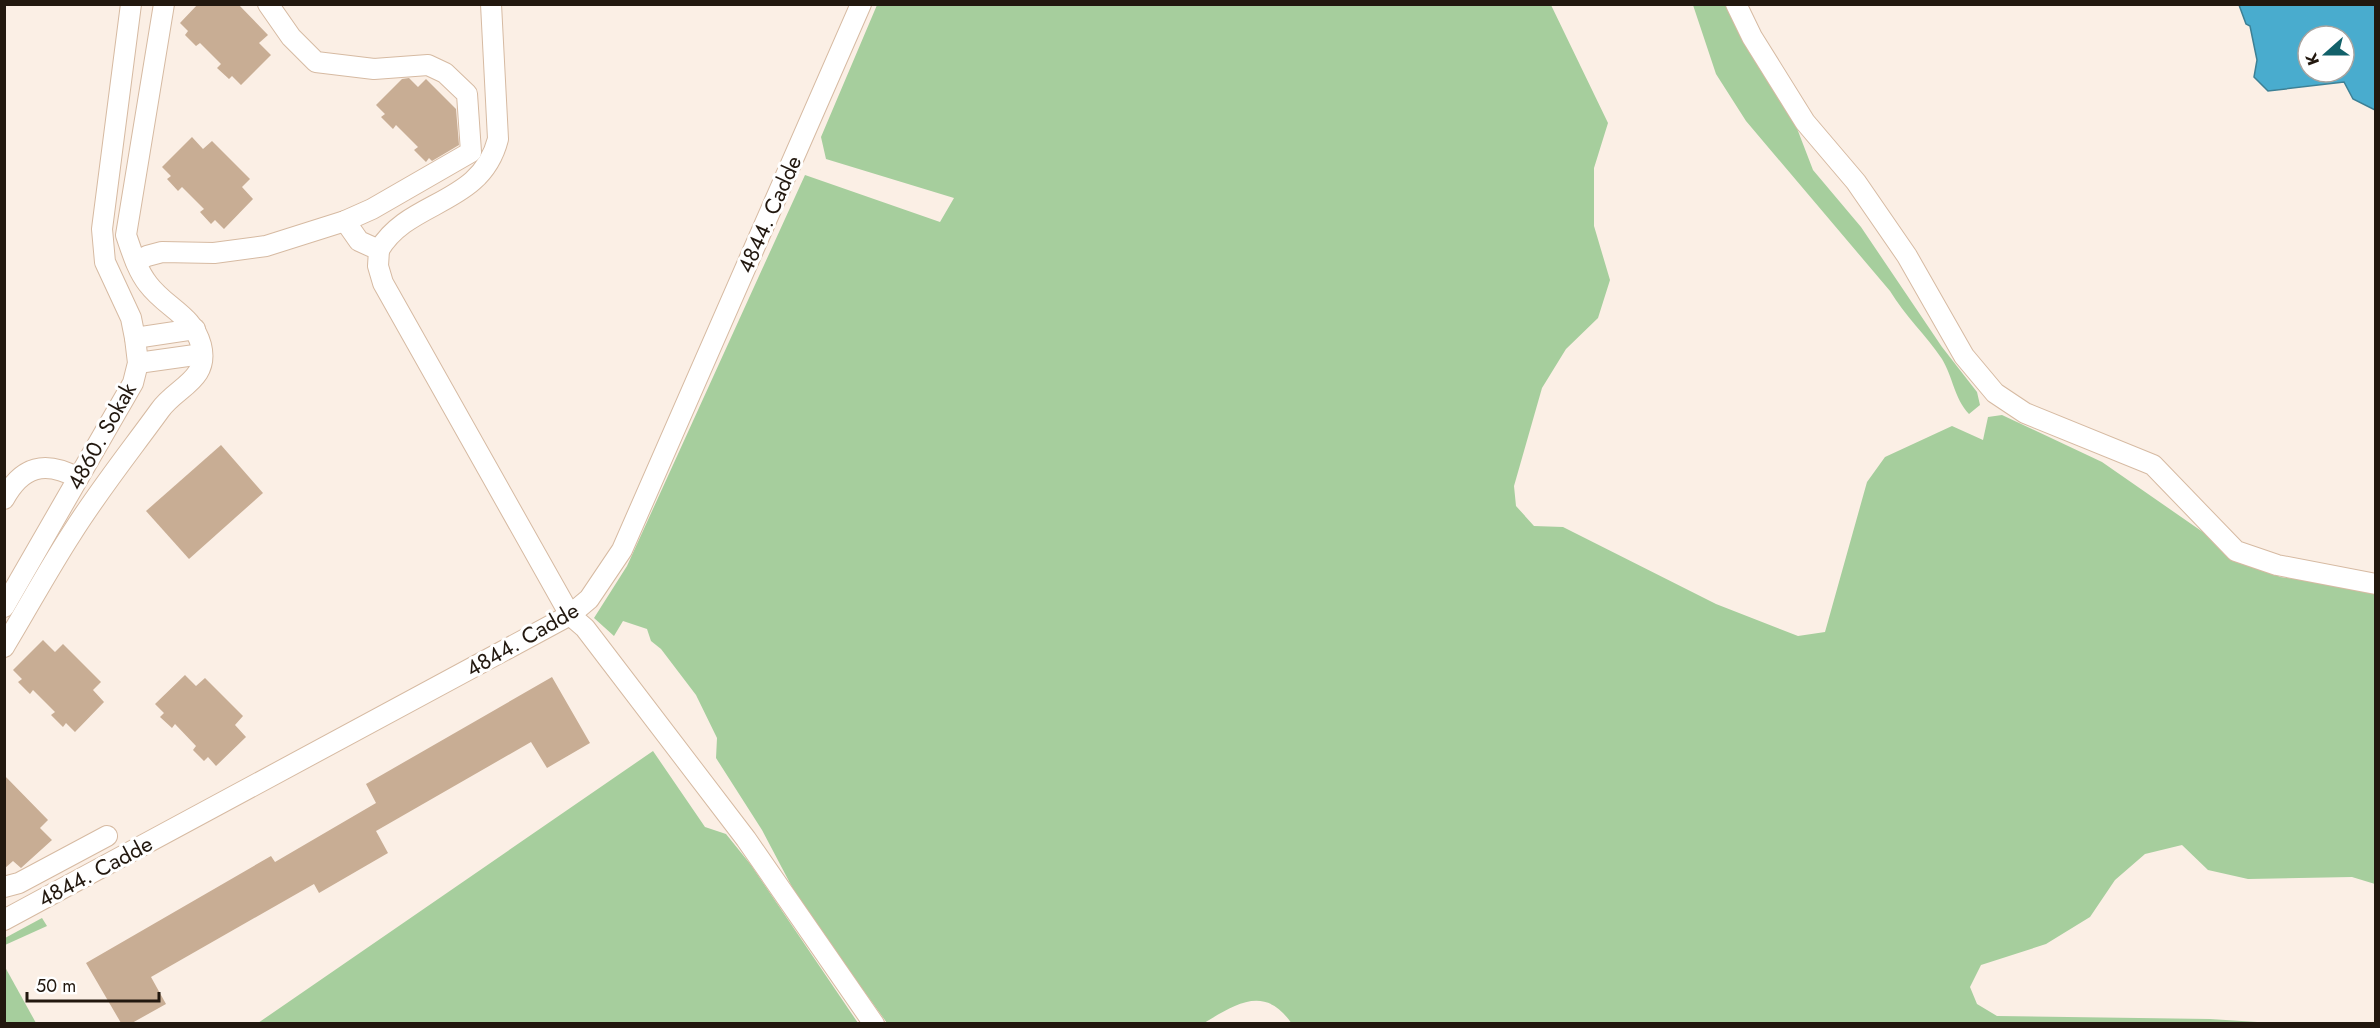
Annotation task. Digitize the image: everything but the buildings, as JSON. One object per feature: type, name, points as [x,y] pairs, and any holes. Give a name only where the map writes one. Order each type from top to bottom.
[{"type":"street","name":"4860. Sokak","points":[[4,607],[133,383],[138,363],[130,318],[105,262],[102,229],[131,4]]},
{"type":"street","points":[[4,647],[73,532],[165,402],[193,380],[202,367],[202,354],[195,329],[184,315],[163,300],[148,284],[136,262],[126,235],[164,4]]},
{"type":"street","points":[[136,262],[162,252],[214,253],[266,246],[345,221],[372,209],[471,152],[467,94],[445,73],[428,65],[374,69],[316,62],[291,37],[268,4]]},
{"type":"street","points":[[491,4],[498,140],[493,158],[478,178],[464,189],[400,225],[386,238],[379,250],[378,266],[383,283],[570,615],[585,628],[740,830],[873,1023]]},
{"type":"street","name":"4844. Cadde","points":[[4,920],[570,615],[589,599],[622,550],[861,4]]},
{"type":"street","points":[[1736,4],[1752,37],[1805,122],[1856,182],[1907,256],[1964,356],[1995,393],[2025,413],[2153,465],[2236,551],[2277,565],[2376,584]]},
{"type":"street","points":[[345,221],[359,241],[379,250]]},
{"type":"street","points":[[135,338],[195,329]]},
{"type":"street","points":[[138,363],[202,354]]},
{"type":"street","points":[[4,499],[19,477],[29,471],[53,468],[78,478]]},
{"type":"street","points":[[4,887],[19,883],[107,836]]},
{"type":"green space","points":[[877,5],[1551,5],[1608,123],[1594,168],[1594,226],[1610,280],[1598,318],[1566,349],[1542,388],[1514,486],[1516,506],[1534,526],[1563,527],[1716,604],[1798,636],[1825,632],[1867,482],[1885,457],[1952,426],[1983,440],[1988,417],[2002,415],[2102,462],[2210,537],[2280,577],[2375,589],[2375,884],[2352,877],[2248,879],[2208,870],[2182,845],[2145,854],[2115,880],[2090,917],[2046,944],[1981,965],[1970,987],[1977,1004],[1997,1016],[2210,1019],[2273,1023],[1292,1024],[1271,1004],[1250,1001],[1239,1004],[1204,1023],[887,1023],[801,904],[762,830],[716,758],[717,738],[696,695],[661,649],[651,641],[647,629],[623,621],[614,636],[594,618],[627,566],[805,175],[940,222],[954,198],[826,159],[821,137]]},
{"type":"green space","points":[[1693,5],[1726,5],[1749,50],[1793,118],[1813,170],[1861,227],[1942,347],[1977,392],[1980,405],[1969,414],[1960,401],[1946,366],[1936,350],[1890,291],[1746,121],[1716,74]]},
{"type":"green space","points":[[653,751],[705,827],[726,834],[751,865],[858,1023],[258,1023]]},
{"type":"green space","points":[[42,918],[47,926],[5,945],[5,938]]},
{"type":"green space","points":[[5,967],[36,1023],[5,1023]]},
{"type":"water","points":[[2239,5],[2375,5],[2375,110],[2353,99],[2345,84],[2356,84],[2356,24],[2296,24],[2296,84],[2327,84],[2268,91],[2254,77],[2257,60],[2250,26],[2246,24]]}]
